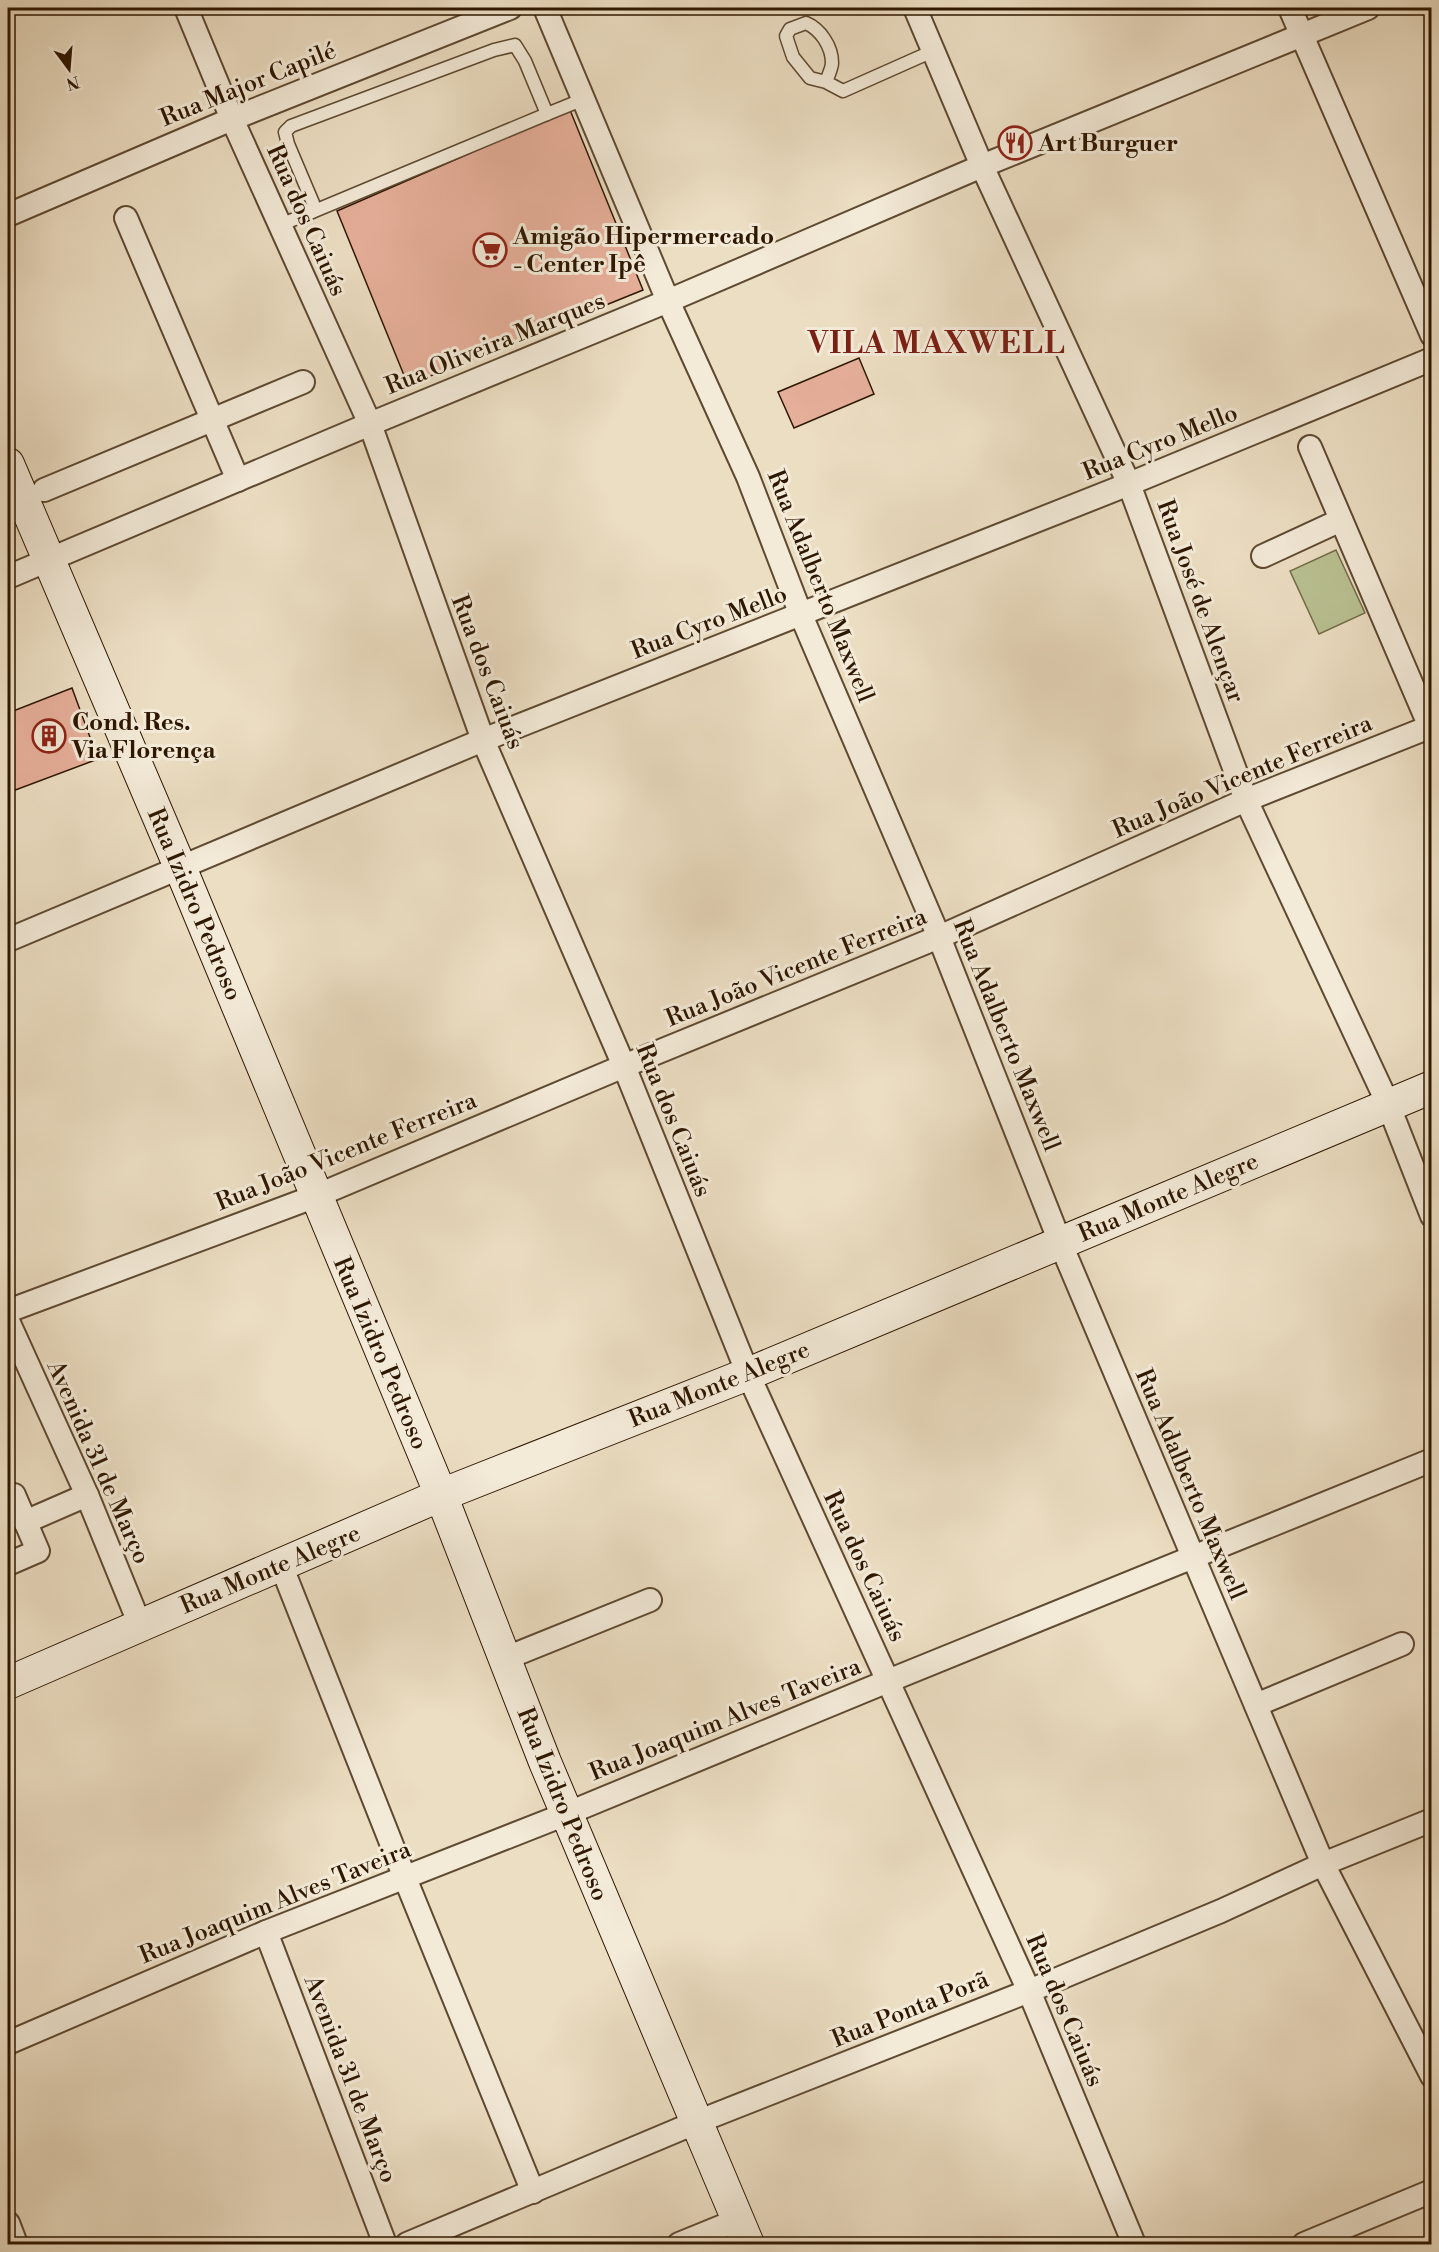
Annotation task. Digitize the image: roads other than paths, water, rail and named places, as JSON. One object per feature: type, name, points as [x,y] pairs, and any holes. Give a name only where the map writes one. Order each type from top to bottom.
[{"type":"street","name":"Rua dos Caiuás","points":[[186,8],[232,118],[370,424],[483,740],[624,1066],[748,1374],[1029,1991],[1134,2244]]},
{"type":"street","name":"Rua Major Capilé","points":[[8,215],[232,118],[510,8]]},
{"type":"street","name":"Rua Adalberto Maxwell","points":[[545,8],[668,301],[748,477],[801,615],[939,937],[1059,1242],[1192,1559],[1323,1864],[1431,2076]]},
{"type":"street","name":"Rua José de Alençar","points":[[915,8],[982,166],[1129,484],[1246,800],[1388,1104],[1431,1216]]},
{"type":"street","points":[[1290,8],[1431,335]]},
{"type":"street","name":"Rua Oliveira Marques","points":[[8,578],[370,424],[668,301],[982,166],[1368,8]]},
{"type":"street","points":[[126,218],[238,480]]},
{"type":"street","name":"Rua Cyro Mello","points":[[8,940],[483,740],[1129,484],[1431,359]]},
{"type":"street","points":[[44,490],[303,382]]},
{"type":"street","points":[[1310,447],[1431,726]]},
{"type":"street","name":"Rua Izidro Pedroso","points":[[8,464],[180,867],[441,1495],[566,1814],[743,2232]]},
{"type":"street","points":[[1263,556],[1341,520]]},
{"type":"street","name":"Rua João Vicente Ferreira","points":[[8,1311],[316,1196],[624,1066],[939,937],[1246,800],[1431,726]]},
{"type":"street","name":"Rua Monte Alegre","points":[[8,1683],[441,1495],[748,1374],[1431,1087]]},
{"type":"street","name":"Avenida 31 de Março","points":[[8,1322],[87,1495],[140,1625]]},
{"type":"street","name":"Rua Joaquim Alves Taveira","points":[[8,2043],[266,1932],[566,1814],[1431,1460]]},
{"type":"street","points":[[8,1498],[14,1495],[38,1551],[8,1564]]},
{"type":"street","points":[[25,1522],[87,1495]]},
{"type":"street","points":[[281,1565],[533,2192]]},
{"type":"street","points":[[504,1659],[650,1600]]},
{"type":"street","points":[[1256,1705],[1402,1644]]},
{"type":"street","name":"Rua Ponta Porã","points":[[407,2244],[697,2122],[1029,1991],[1431,1820]]},
{"type":"street","name":"Avenida 31 de Março","points":[[266,1932],[385,2244]]},
{"type":"street","points":[[1304,2244],[1431,2191]]},
{"type":"street","points":[[8,2223],[16,2244]]},
{"type":"street","points":[[679,2244],[743,2232]]},
{"type":"lane","points":[[826,82],[832,63],[829,48],[818,28],[806,23],[790,29],[786,36],[793,57],[810,78],[843,90],[933,51]]},
{"type":"lane","points":[[312,212],[313,203],[285,132],[291,126],[494,50],[515,45],[525,61],[548,114]]},
{"type":"lane","points":[[280,225],[584,99]]},
{"type":"place","name":"Art Burguer","points":[[1015,143]]},
{"type":"place","name":"Amigão Hipermercado - Center Ipê","points":[[490,250]]},
{"type":"place","name":"Cond. Res. Via Florença","points":[[49,736]]},
{"type":"district","name":"VILA MAXWELL","points":[[937,343]]}]
